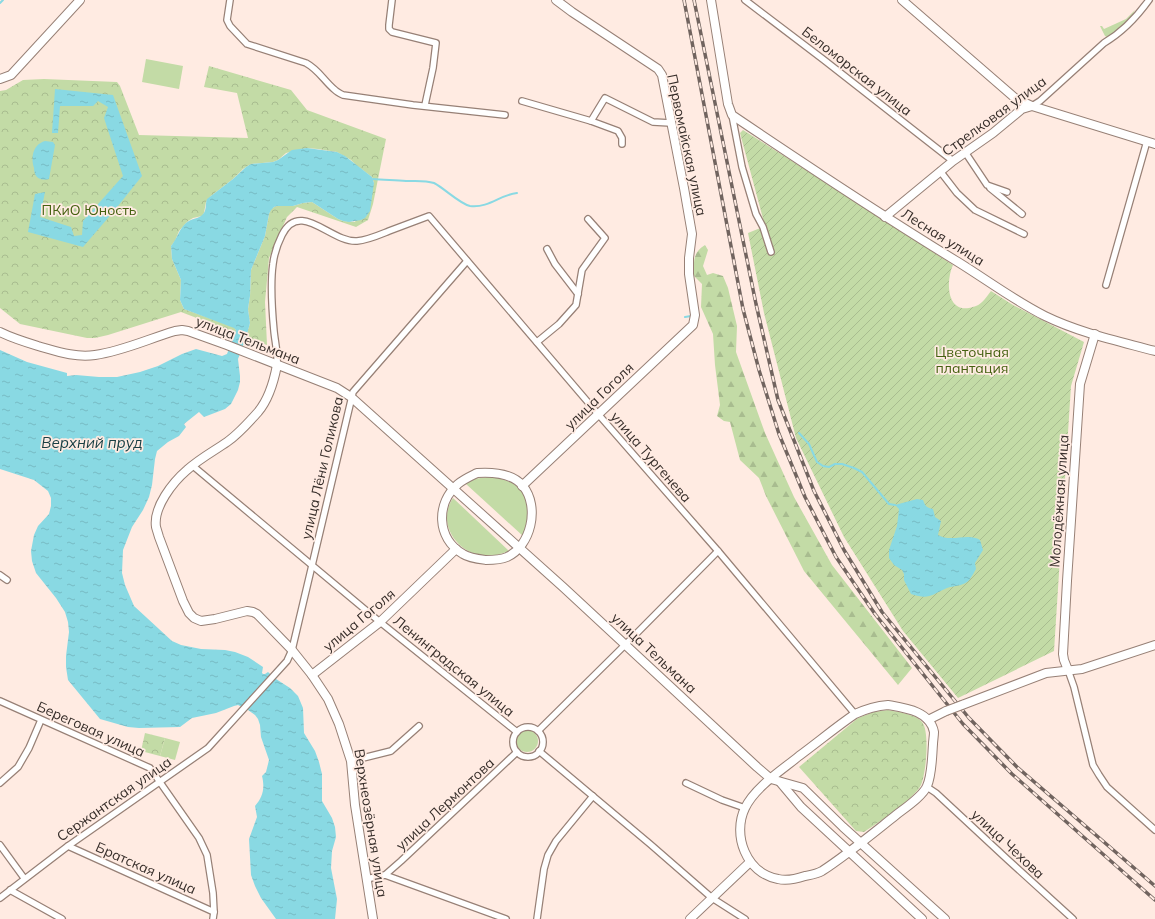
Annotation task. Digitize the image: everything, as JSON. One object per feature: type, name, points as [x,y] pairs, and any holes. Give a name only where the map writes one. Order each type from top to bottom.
[{"type":"street","points":[[0,79],[11,75],[80,0]]},
{"type":"street","points":[[230,0],[227,20],[234,31],[250,45],[312,66],[335,90],[343,95],[413,105],[505,114]]},
{"type":"street","points":[[392,0],[389,29],[392,32],[436,43],[433,68],[425,106]]},
{"type":"street","name":"Первомайская улица","points":[[556,0],[658,69],[662,75],[692,234],[689,274],[695,315],[694,325]]},
{"type":"street","points":[[711,0],[728,104],[732,115],[742,167],[756,214],[763,227],[771,252]]},
{"type":"street","name":"Беломорская улица","points":[[745,0],[953,161]]},
{"type":"street","points":[[902,0],[1015,98],[1032,106],[1151,142],[1106,285]]},
{"type":"street","name":"Стрелковая улица","points":[[885,217],[940,171],[993,133],[1022,109],[1032,106],[1040,101],[1104,43],[1126,28],[1149,0]]},
{"type":"street","points":[[591,120],[605,98],[653,122],[671,122]]},
{"type":"street","points":[[522,101],[591,120],[618,132],[622,138],[622,144]]},
{"type":"street","name":"Лесная улица","points":[[732,115],[885,217],[1020,302],[1052,319],[1095,334],[1155,351]]},
{"type":"street","points":[[965,152],[987,186],[1022,214]]},
{"type":"street","points":[[940,171],[957,193],[975,210],[1024,234]]},
{"type":"street","points":[[987,186],[1007,192]]},
{"type":"street","name":"улица Тургенева","points":[[429,216],[598,414],[718,551],[855,714]]},
{"type":"street","name":"Верхнеозёрная улица","points":[[373,919],[355,805],[351,761],[335,714],[322,690],[292,650],[263,619],[253,612],[247,611],[201,621],[194,618],[189,613],[182,601],[159,537],[155,520],[168,491],[181,476],[229,441],[259,412],[267,399],[277,365],[272,298],[273,263],[280,239],[290,223],[299,220],[308,222],[342,238],[356,241],[378,236],[429,216]]},
{"type":"street","points":[[537,342],[559,324],[576,305],[582,270],[605,238],[588,219]]},
{"type":"street","points":[[547,249],[554,264],[578,294]]},
{"type":"street","name":"улица Лёни Голикова","points":[[280,670],[287,661],[292,650],[351,396],[357,386],[468,261]]},
{"type":"street","name":"улица Гоголя","points":[[522,486],[694,325]]},
{"type":"street","name":"улица Тельмана","points":[[0,332],[35,345],[80,356],[102,354],[122,349],[165,334],[182,330],[192,332],[243,351],[337,388],[351,396],[519,547],[757,767],[775,780],[801,807],[922,919]]},
{"type":"street","name":"Молодёжная улица","points":[[1068,670],[1063,654],[1080,384],[1095,334]]},
{"type":"street","name":"Ленинградская улица","points":[[193,466],[380,622],[517,732]]},
{"type":"street","points":[[498,473],[509,477],[522,486],[529,498],[532,516],[527,536],[519,547],[508,556],[497,560],[480,560],[469,557],[456,549],[447,538],[442,521],[445,502],[458,484],[477,474],[498,473]]},
{"type":"street","name":"улица Гоголя","points":[[312,675],[380,622],[456,549]]},
{"type":"street","points":[[517,752],[528,756],[539,751],[542,745],[542,738],[538,731],[718,551]]},
{"type":"street","points":[[0,575],[7,580]]},
{"type":"street","points":[[928,720],[946,711],[1046,673],[1082,668],[1155,645]]},
{"type":"street","name":"Сержантская улица","points":[[0,898],[24,878],[68,846],[208,748],[280,670]]},
{"type":"street","points":[[1068,670],[1074,687],[1094,765],[1099,776],[1107,787],[1155,830]]},
{"type":"street","name":"Береговая улица","points":[[0,702],[150,768],[199,838],[207,856],[214,919]]},
{"type":"street","points":[[888,705],[921,713],[928,720],[934,732],[932,761],[927,787],[913,801],[850,852],[819,873],[796,879],[778,879],[762,874],[750,862],[742,846],[740,826],[745,808],[750,799],[855,714],[875,706],[888,705]]},
{"type":"street","points":[[0,783],[18,766],[29,748],[41,720]]},
{"type":"street","points":[[351,761],[391,751],[419,726]]},
{"type":"street","name":"Ленинградская улица","points":[[517,752],[514,748],[513,742],[514,736],[520,729],[530,727],[538,731]]},
{"type":"street","points":[[539,751],[712,898],[745,919]]},
{"type":"street","name":"улица Лермонтова","points":[[385,875],[401,862],[517,752]]},
{"type":"street","name":"улица Тельмана","points":[[775,780],[803,788],[945,919]]},
{"type":"street","points":[[686,782],[722,800],[745,808]]},
{"type":"street","name":"улица Чехова","points":[[927,787],[936,793],[1073,919]]},
{"type":"street","points":[[537,919],[544,869],[548,855],[556,841],[593,796]]},
{"type":"street","points":[[0,845],[24,878]]},
{"type":"street","name":"Братская улица","points":[[68,846],[214,912]]},
{"type":"street","points":[[690,919],[750,862]]},
{"type":"street","points":[[366,878],[385,875],[506,919]]},
{"type":"street","points":[[10,890],[62,919]]},
{"type":"green space","points":[[1135,10],[1124,25],[1107,37],[1105,36],[1100,26],[1104,29],[1126,19]]},
{"type":"green space","points":[[146,59],[183,66],[179,89],[142,82]]},
{"type":"green space","name":"ПКиО Юность","points":[[209,66],[291,90],[307,110],[386,139],[373,204],[368,220],[356,227],[297,207],[287,217],[269,258],[265,302],[267,345],[246,337],[250,323],[248,309],[251,270],[265,236],[271,209],[277,206],[293,206],[312,202],[338,219],[355,222],[374,183],[372,177],[351,160],[337,152],[307,148],[286,153],[278,160],[273,162],[251,164],[211,196],[206,202],[202,216],[188,221],[179,231],[171,246],[172,259],[181,280],[180,300],[184,309],[234,327],[236,333],[181,312],[95,338],[87,338],[20,324],[0,308],[0,91],[6,90],[23,80],[44,79],[117,82],[120,86],[139,135],[248,138],[237,93],[204,87]]},
{"type":"green space","name":"Цветочная плантация","points":[[743,130],[953,265],[949,279],[949,286],[952,300],[956,305],[961,308],[969,308],[978,305],[991,291],[1013,305],[1084,342],[1071,386],[1054,651],[958,698],[903,631],[844,537],[796,438],[764,313],[748,233],[765,226],[740,133]]},
{"type":"green space","points":[[705,245],[708,250],[703,266],[707,275],[713,273],[723,276],[728,288],[737,326],[736,352],[765,433],[794,497],[832,565],[912,668],[898,685],[804,571],[766,496],[759,478],[740,460],[730,422],[724,421],[717,416],[720,405],[713,334],[701,307],[702,284],[694,276],[694,262],[696,255]]},
{"type":"green space","points":[[487,477],[507,481],[518,487],[522,492],[528,505],[529,513],[528,522],[523,536],[466,484],[474,479]]},
{"type":"green space","points":[[453,498],[509,551],[498,555],[485,556],[466,550],[458,543],[452,536],[448,527],[448,508]]},
{"type":"green space","points":[[888,710],[915,717],[922,722],[927,743],[923,780],[917,791],[895,810],[864,832],[856,831],[799,767],[858,718],[874,712]]},
{"type":"green space","points":[[527,730],[531,731],[537,737],[537,745],[531,751],[527,752],[523,751],[517,745],[516,741],[517,737],[523,731]]},
{"type":"green space","points":[[145,733],[165,738],[160,756],[141,751]]},
{"type":"green space","points":[[165,738],[180,742],[175,760],[160,756]]},
{"type":"water","points":[[55,89],[113,95],[142,176],[83,247],[28,232],[35,194],[45,192],[40,217],[71,227],[74,236],[82,235],[83,221],[123,176],[104,118],[108,107],[98,101],[93,106],[60,106],[58,133],[52,133]]},
{"type":"water","points":[[45,141],[53,142],[55,145],[49,179],[45,180],[40,179],[34,172],[33,156],[37,146]]},
{"type":"water","name":"Верхний пруд","points":[[307,148],[337,152],[345,156],[372,177],[374,183],[370,211],[365,218],[349,222],[338,219],[312,202],[293,206],[277,206],[271,210],[265,236],[251,270],[248,309],[250,323],[238,359],[240,382],[238,390],[231,404],[225,409],[204,417],[199,412],[184,424],[186,427],[179,436],[168,442],[157,451],[149,497],[132,527],[123,550],[122,573],[125,585],[134,606],[172,641],[181,645],[201,649],[235,652],[248,657],[263,667],[263,674],[268,672],[290,688],[298,696],[303,708],[304,733],[315,751],[322,774],[322,801],[332,818],[335,827],[336,837],[332,851],[331,868],[337,899],[335,919],[276,919],[261,898],[251,875],[249,839],[257,817],[255,806],[263,792],[262,776],[266,772],[269,760],[261,737],[260,725],[255,715],[238,705],[216,713],[192,718],[180,727],[128,727],[100,719],[68,680],[66,656],[69,632],[68,622],[65,612],[56,598],[36,573],[32,561],[31,551],[34,535],[38,526],[49,514],[51,498],[48,491],[34,480],[0,469],[0,350],[27,362],[67,373],[67,376],[76,375],[99,377],[117,377],[140,372],[158,366],[196,349],[222,356],[227,354],[236,330],[184,309],[180,300],[181,280],[172,259],[171,246],[188,221],[202,216],[207,199],[246,167],[251,164],[273,162],[292,150]]},
{"type":"water","points":[[917,499],[923,500],[926,506],[933,509],[935,517],[941,521],[938,535],[949,538],[975,538],[980,540],[983,550],[975,563],[976,569],[967,582],[947,588],[926,597],[911,594],[904,580],[902,570],[894,565],[889,558],[889,550],[897,526],[899,509],[895,505]]},
{"type":"waterway","points":[[0,3],[3,0]]},
{"type":"waterway","points":[[373,179],[431,182],[466,205],[470,206],[483,205],[517,193]]},
{"type":"waterway","points":[[685,317],[691,316]]},
{"type":"waterway","points":[[799,433],[809,444],[817,462],[823,466],[829,467],[835,464],[842,464],[862,472],[889,504],[895,505]]},
{"type":"railway","points":[[684,0],[743,309],[759,370],[779,434],[805,497],[836,557],[875,614],[963,724],[1012,774],[1155,900]]},
{"type":"railway","points":[[694,0],[756,304],[778,400],[814,491],[844,550],[882,612],[969,718],[1017,767],[1155,886]]}]
